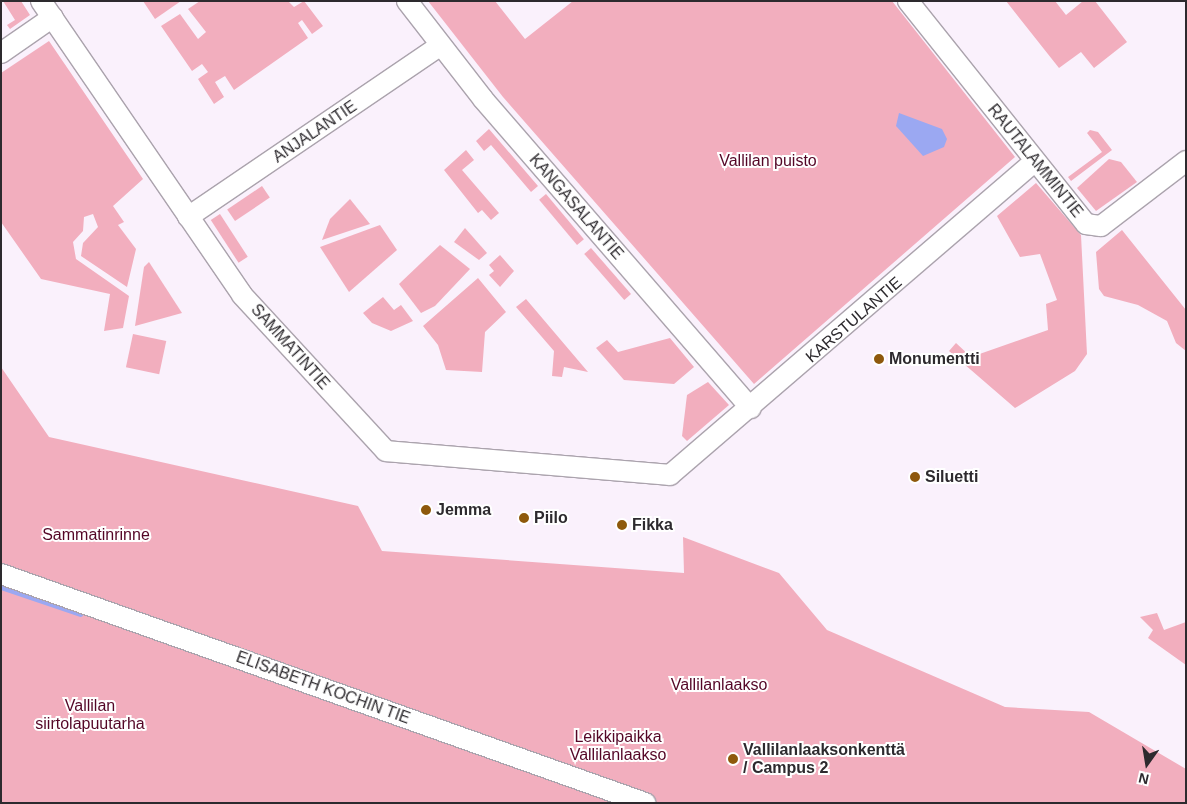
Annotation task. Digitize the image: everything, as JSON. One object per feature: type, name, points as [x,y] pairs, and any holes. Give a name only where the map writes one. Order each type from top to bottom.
[{"type":"street","name":"SAMMATINTIE","points":[[41,1],[242,295],[386,451],[670,475]]},
{"type":"street","name":"KANGASALANTIE","points":[[407,1],[440,46],[751,408]]},
{"type":"street","name":"RAUTALAMMINTIE","points":[[908,1],[1035,161],[1092,227],[1101,226],[1186,161]]},
{"type":"street","points":[[1,53],[53,17]]},
{"type":"street","name":"ANJALANTIE","points":[[188,216],[440,46]]},
{"type":"street","name":"KARSTULANTIE","points":[[670,475],[751,408],[1035,161]]},
{"type":"street","name":"ELISABETH KOCHIN TIE","points":[[1,574],[645,803]]},
{"type":"green space","points":[[3,1],[21,1],[30,15],[10,29],[7,25],[15,20]]},
{"type":"green space","points":[[143,1],[181,1],[155,19]]},
{"type":"green space","points":[[200,1],[288,1],[294,7],[304,1],[323,26],[312,34],[302,20],[298,23],[308,38],[234,90],[225,76],[215,82],[224,97],[214,104],[198,79],[208,72],[202,64],[192,71],[161,26],[180,14],[198,39],[206,32],[188,9]]},
{"type":"green space","name":"Vallilan puisto","points":[[428,1],[495,1],[525,39],[573,1],[892,1],[1015,157],[754,384],[503,97]]},
{"type":"green space","points":[[1006,1],[1055,1],[1066,15],[1083,1],[1095,1],[1127,42],[1094,68],[1081,52],[1059,68]]},
{"type":"green space","points":[[49,41],[143,179],[113,206],[124,222],[118,225],[136,249],[127,287],[81,256],[83,243],[98,227],[93,214],[84,217],[83,231],[73,242],[76,259],[129,296],[123,328],[104,331],[110,294],[41,279],[1,222],[1,73]]},
{"type":"green space","points":[[489,129],[538,186],[531,192],[491,145],[484,151],[476,141]]},
{"type":"green space","points":[[1090,130],[1098,132],[1112,150],[1071,181],[1068,177],[1102,152],[1087,133]]},
{"type":"green space","points":[[466,150],[474,160],[462,170],[499,213],[491,220],[482,210],[478,213],[444,170]]},
{"type":"green space","points":[[1109,159],[1121,162],[1137,182],[1096,211],[1077,188]]},
{"type":"green space","points":[[1036,183],[1081,235],[1087,354],[1075,371],[1015,408],[949,351],[956,343],[971,357],[1048,330],[1046,304],[1057,300],[1040,254],[1020,257],[997,216]]},
{"type":"green space","points":[[262,186],[270,198],[235,221],[227,209]]},
{"type":"green space","points":[[546,194],[584,239],[577,245],[539,200]]},
{"type":"green space","points":[[350,199],[370,224],[322,240],[330,219]]},
{"type":"green space","points":[[220,214],[248,257],[239,263],[211,220]]},
{"type":"green space","points":[[380,225],[397,250],[349,292],[320,247]]},
{"type":"green space","points":[[465,228],[487,253],[479,260],[454,242]]},
{"type":"green space","points":[[1122,230],[1186,310],[1186,351],[1176,343],[1167,321],[1138,305],[1104,296],[1099,289],[1096,252]]},
{"type":"green space","points":[[440,245],[470,269],[435,306],[421,313],[399,284]]},
{"type":"green space","points":[[591,248],[631,294],[624,300],[584,254]]},
{"type":"green space","points":[[500,255],[514,271],[500,287],[489,275],[494,271],[489,265]]},
{"type":"green space","points":[[149,262],[182,313],[135,326],[144,267]]},
{"type":"green space","points":[[478,278],[506,312],[485,332],[482,372],[446,370],[438,345],[423,326]]},
{"type":"green space","points":[[383,297],[394,310],[401,305],[413,321],[391,331],[372,323],[363,313]]},
{"type":"green space","points":[[526,299],[588,372],[564,367],[562,377],[552,376],[554,351],[516,307]]},
{"type":"green space","points":[[133,334],[166,341],[159,374],[126,367]]},
{"type":"green space","points":[[670,338],[694,367],[674,384],[624,380],[596,348],[607,340],[618,352]]},
{"type":"green space","name":"Vallilanlaakso","points":[[1,367],[49,437],[358,506],[382,551],[684,573],[683,537],[779,573],[827,630],[1005,707],[1089,712],[1186,769],[1186,803],[1,803]]},
{"type":"green space","points":[[708,382],[729,405],[687,441],[682,436],[687,395]]},
{"type":"green space","points":[[1157,613],[1164,630],[1186,622],[1186,665],[1148,638],[1153,630],[1140,617]]},
{"type":"water","points":[[899,113],[942,129],[947,139],[944,147],[923,156],[896,126]]},
{"type":"waterway","points":[[1,587],[81,614]]},
{"type":"place","name":"Monumentti","points":[[879,359]]},
{"type":"place","name":"Siluetti","points":[[915,477]]},
{"type":"place","name":"Jemma","points":[[426,510]]},
{"type":"place","name":"Piilo","points":[[524,518]]},
{"type":"place","name":"Fikka","points":[[622,525]]},
{"type":"place","name":"Vallilanlaaksonkenttä / Campus 2","points":[[733,759]]},
{"type":"park label","name":"Sammatinrinne","points":[[96,535]]},
{"type":"park label","name":"Vallilan siirtolapuutarha","points":[[90,715]]},
{"type":"park label","name":"Leikkipaikka Vallilanlaakso","points":[[618,746]]}]
